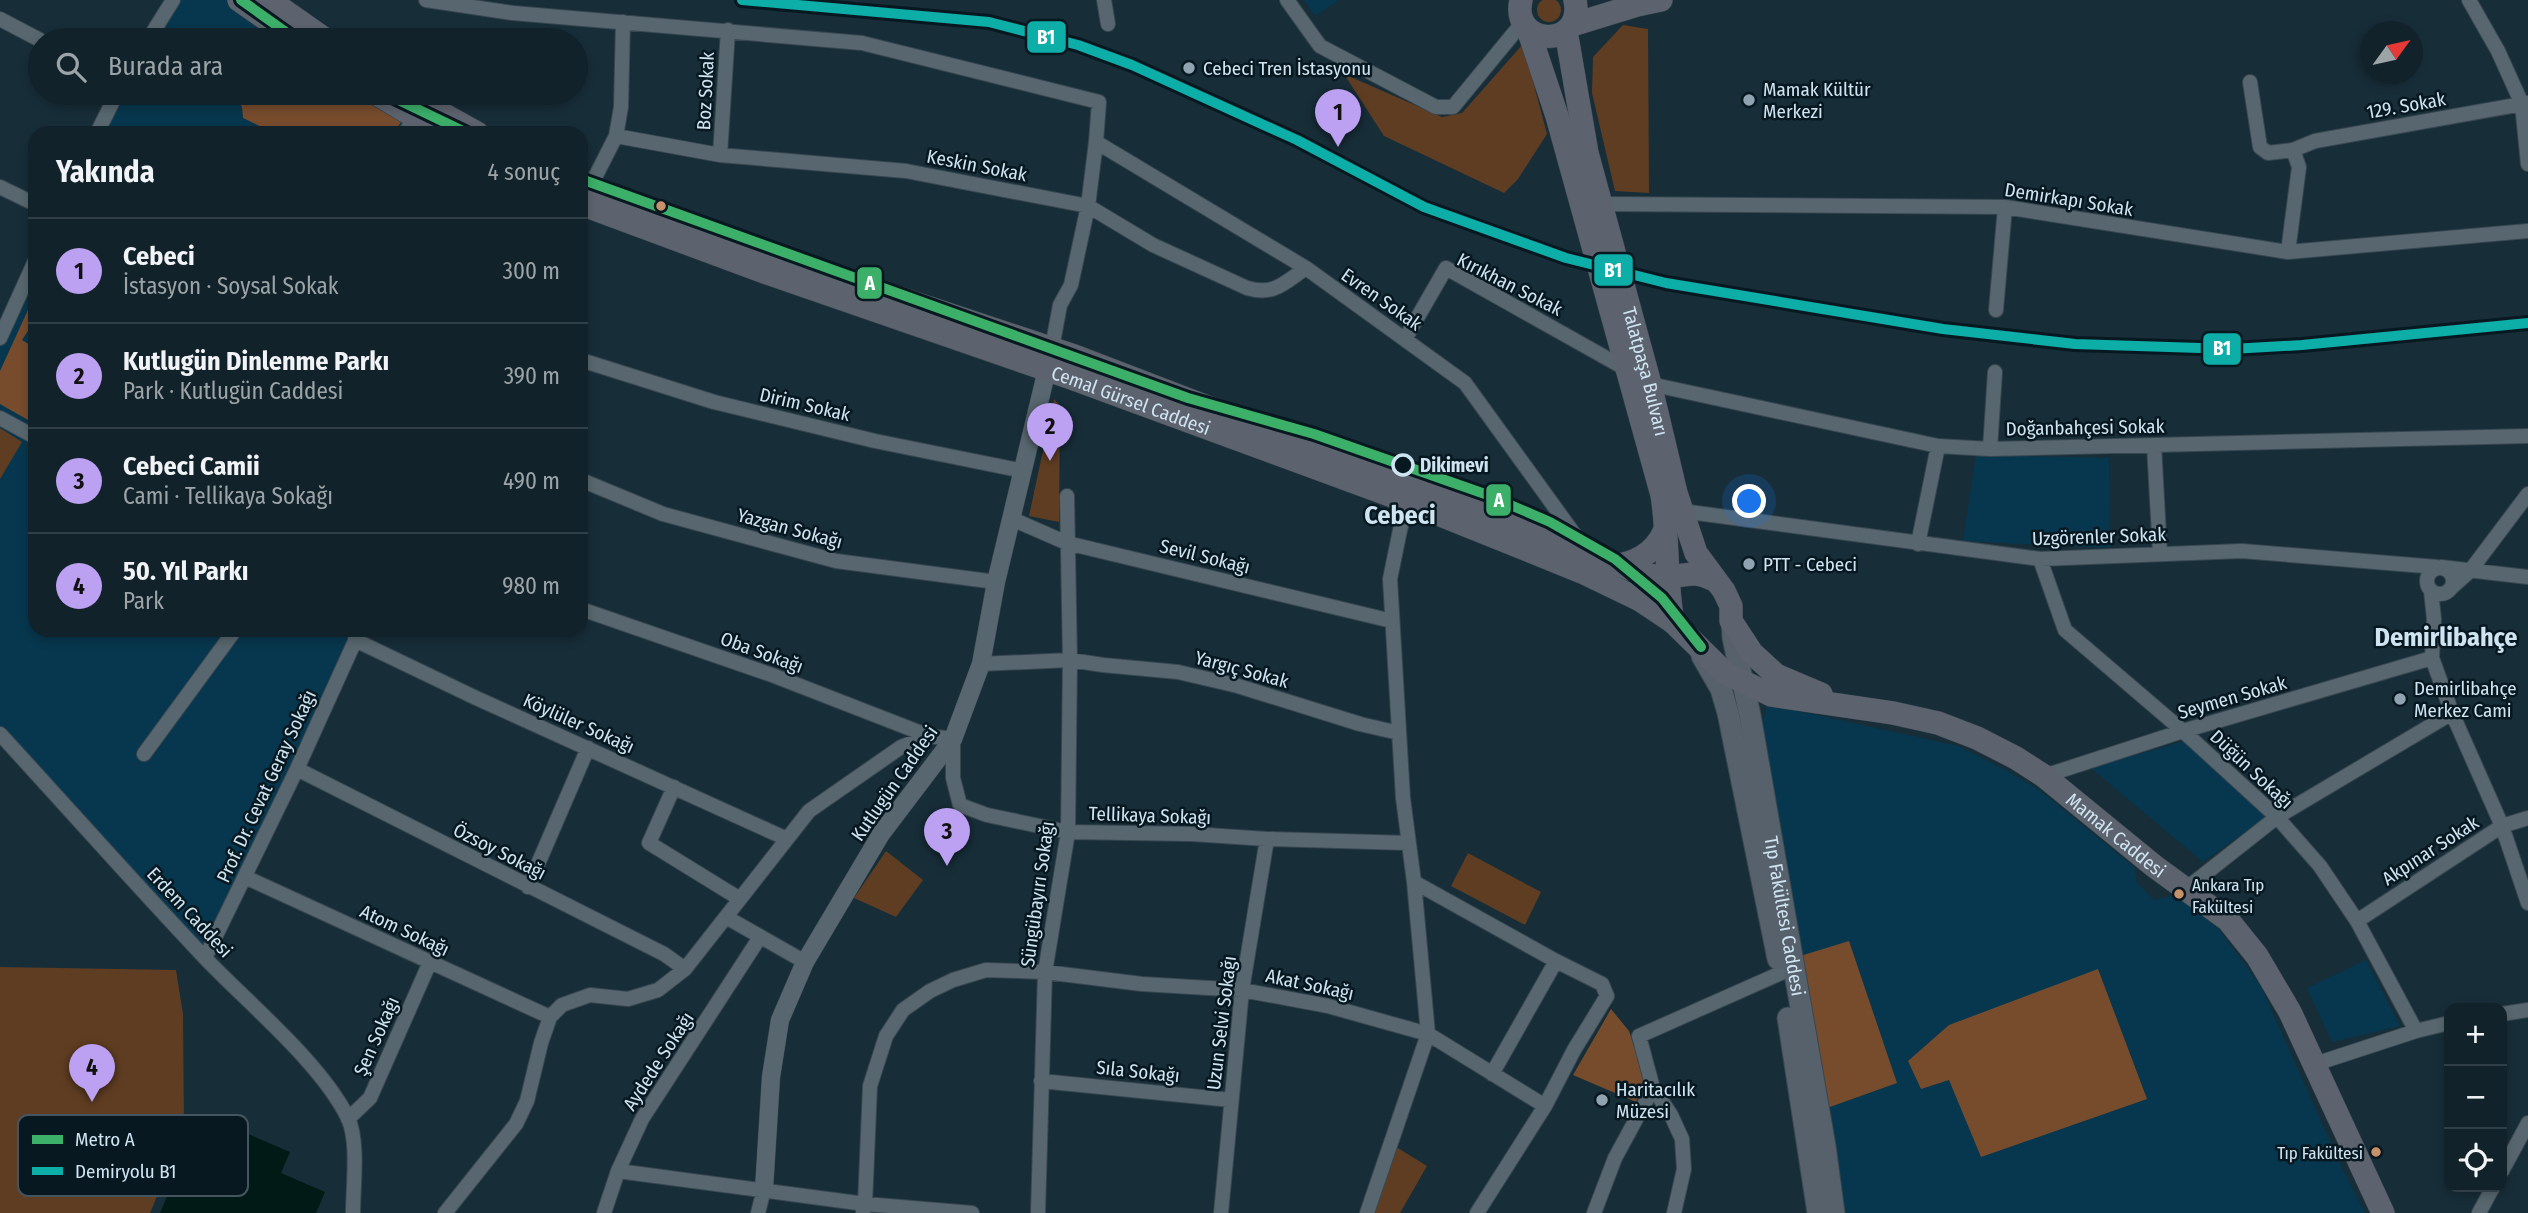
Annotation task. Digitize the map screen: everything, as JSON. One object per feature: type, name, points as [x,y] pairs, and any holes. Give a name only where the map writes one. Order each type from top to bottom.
[{"type":"main road","points":[[239,0],[279,28]]},
{"type":"main road","points":[[269,0],[309,28]]},
{"type":"main road","name":"Talatpaşa Bulvarı","points":[[1575,0],[1576,17],[1569,28],[1593,207]]},
{"type":"main road","points":[[1521,12],[1542,36],[1550,37],[1637,5],[1661,0]]},
{"type":"main road","name":"Talatpaşa Bulvarı","points":[[1521,12],[1593,207],[1622,318],[1650,384],[1674,517],[1668,577]]},
{"type":"main road","points":[[411,112],[432,126]]},
{"type":"main road","points":[[411,112],[455,126]]},
{"type":"main road","name":"Cemal Gürsel Caddesi","points":[[588,200],[767,273],[1049,360],[1587,552],[1643,575],[1668,577]]},
{"type":"main road","name":"Talatpaşa Bulvarı","points":[[1622,318],[1626,369],[1662,495],[1696,553],[1724,592],[1731,606],[1731,621]]},
{"type":"main road","name":"Cemal Gürsel Caddesi","points":[[1049,360],[1607,583],[1640,600],[1673,622]]},
{"type":"main road","points":[[1619,565],[1636,560],[1653,548],[1674,517]]},
{"type":"main road","points":[[1716,581],[1692,572],[1668,577],[1673,622],[1693,642],[1702,644],[1714,642],[1724,635],[1731,621]]},
{"type":"main road","name":"Tıp Fakültesi Caddesi","points":[[1731,621],[1825,1146],[1833,1213]]},
{"type":"main road","name":"Mamak Caddesi","points":[[1731,621],[1752,653],[1776,675],[1847,706]]},
{"type":"main road","name":"Tıp Fakültesi Caddesi","points":[[1693,642],[1721,690],[1728,713],[1781,974],[1818,1213]]},
{"type":"main road","name":"Mamak Caddesi","points":[[1693,642],[1725,673],[1771,695],[1938,723],[1997,748],[2044,776],[2154,866],[2228,920],[2274,981],[2383,1213]]},
{"type":"street","points":[[156,28],[173,0]]},
{"type":"street","points":[[426,0],[513,13],[862,43],[1098,102],[1088,206],[1071,285],[1060,305],[1049,360]]},
{"type":"street","points":[[1104,0],[1108,24]]},
{"type":"street","points":[[1287,0],[1320,46],[1436,107],[1453,107],[1521,12]]},
{"type":"street","points":[[2469,0],[2525,104],[2528,164]]},
{"type":"street","points":[[0,19],[28,34]]},
{"type":"street","points":[[588,189],[616,136],[621,107],[623,22]]},
{"type":"street","name":"Boz Sokak","points":[[720,155],[728,30]]},
{"type":"street","points":[[2250,82],[2260,147],[2268,153],[2293,150],[2299,167],[2288,252]]},
{"type":"street","name":"129. Sokak","points":[[2293,150],[2315,141],[2525,104]]},
{"type":"street","points":[[100,126],[111,105]]},
{"type":"street","name":"Keskin Sokak","points":[[616,136],[720,155],[906,171],[1088,206],[1153,245],[1259,292],[1272,291],[1306,268]]},
{"type":"street","name":"Evren Sokak","points":[[1096,142],[1306,268],[1465,383],[1587,552]]},
{"type":"street","points":[[0,187],[28,201]]},
{"type":"street","name":"Demirkapı Sokak","points":[[1593,207],[2005,207],[2288,252],[2528,231]]},
{"type":"street","points":[[1996,310],[2005,207]]},
{"type":"street","name":"Kırıkhan Sokak","points":[[1405,339],[1446,268],[1626,369]]},
{"type":"street","points":[[1,336],[28,276]]},
{"type":"street","name":"Kutlugün Caddesi","points":[[764,1189],[771,1077],[780,1020],[805,962],[881,834],[953,739],[981,664],[996,582],[1049,360]]},
{"type":"street","name":"Dirim Sokak","points":[[588,362],[715,402],[875,440],[1024,471]]},
{"type":"street","points":[[1990,449],[1994,372]]},
{"type":"street","name":"Doğanbahçesi Sokak","points":[[1650,384],[1938,446],[1990,449],[2528,436]]},
{"type":"street","points":[[0,418],[28,433]]},
{"type":"street","points":[[2154,445],[2160,553]]},
{"type":"street","points":[[1918,544],[1938,446]]},
{"type":"street","name":"Yazgan Sokağı","points":[[588,483],[663,514],[836,561],[996,582]]},
{"type":"street","points":[[2415,565],[2429,587],[2440,594],[2450,589],[2470,571],[2528,494]]},
{"type":"street","name":"Süngübayırı Sokağı","points":[[1038,1213],[1045,972],[1068,832],[1070,660],[1067,496]]},
{"type":"street","points":[[1367,1213],[1428,1034],[1408,843],[1390,579],[1406,501]]},
{"type":"street","name":"Uzgörenler Sokak","points":[[1674,517],[2040,559],[2242,551],[2439,567],[2528,578]]},
{"type":"street","name":"Sevil Sokağı","points":[[1012,519],[1067,543],[1392,621]]},
{"type":"street","name":"Düğün Sokağı","points":[[2040,559],[2065,630],[2183,731],[2277,817],[2320,866],[2357,921],[2416,1031]]},
{"type":"street","points":[[2434,619],[2450,589],[2452,574],[2439,567],[2429,572],[2434,619],[2432,658],[2452,713],[2502,826],[2528,903]]},
{"type":"street","name":"Oba Sokağı","points":[[588,611],[772,675],[929,736],[953,739]]},
{"type":"street","points":[[144,754],[230,637]]},
{"type":"street","name":"Prof. Dr. Cevat Geray Sokağı","points":[[205,958],[297,769],[357,637]]},
{"type":"street","name":"Köylüler Sokağı","points":[[362,637],[474,697],[787,839]]},
{"type":"street","name":"Seymen Sokak","points":[[2044,776],[2183,731],[2432,658]]},
{"type":"street","name":"Yargıç Sokak","points":[[981,664],[1070,660],[1103,666],[1178,672],[1238,686],[1360,724],[1399,733]]},
{"type":"street","points":[[2187,888],[2277,817],[2452,713]]},
{"type":"street","name":"Erdem Caddesi","points":[[0,734],[205,958],[315,1072],[348,1119]]},
{"type":"street","points":[[445,1213],[516,1124],[527,1101],[550,1017],[562,1005],[590,995],[628,999],[658,990],[685,968],[809,811],[901,747],[929,736]]},
{"type":"street","name":"Tellikaya Sokağı","points":[[953,739],[953,778],[960,805],[987,815],[1068,832],[1192,834],[1356,844],[1408,843]]},
{"type":"street","points":[[528,887],[588,748]]},
{"type":"street","name":"Özsoy Sokağı","points":[[297,769],[664,954],[685,968]]},
{"type":"street","points":[[674,787],[649,842],[740,899]]},
{"type":"street","name":"Akpınar Sokak","points":[[2357,921],[2502,826],[2528,818]]},
{"type":"street","name":"Uzun Selvi Sokağı","points":[[1221,1213],[1242,990],[1267,839]]},
{"type":"street","name":"Atom Sokağı","points":[[245,877],[550,1017]]},
{"type":"street","points":[[1414,882],[1602,984],[1607,996],[1574,1050],[1545,1106],[1477,1213]]},
{"type":"street","points":[[726,917],[805,962]]},
{"type":"street","name":"Aydede Sokağı","points":[[604,1213],[618,1171],[642,1119],[760,937]]},
{"type":"street","points":[[1492,1074],[1556,961]]},
{"type":"street","name":"Şen Sokağı","points":[[348,1119],[370,1098],[429,962]]},
{"type":"street","name":"Akat Sokağı","points":[[864,1208],[870,1086],[886,1035],[903,1010],[930,991],[953,979],[986,970],[1045,972],[1142,984],[1242,990],[1328,1006],[1428,1034],[1545,1106]]},
{"type":"street","points":[[1674,1213],[1684,1169],[1682,1139],[1671,1115],[1653,1088],[1639,1036],[1781,974]]},
{"type":"street","points":[[2507,1013],[2528,1010]]},
{"type":"street","points":[[2315,1064],[2444,1024]]},
{"type":"street","name":"Sıla Sokağı","points":[[1041,1081],[1231,1100]]},
{"type":"street","points":[[1594,1213],[1615,1158],[1653,1088]]},
{"type":"street","points":[[348,1119],[352,1133],[354,1213]]},
{"type":"street","points":[[2507,1162],[2528,1124]]},
{"type":"street","points":[[618,1171],[764,1189],[864,1208],[972,1213]]},
{"type":"street","points":[[758,1213],[764,1189]]},
{"type":"street","points":[[2479,1213],[2490,1192]]},
{"type":"shaded area","points":[[1554,-1],[1560,5],[1558,19],[1549,22],[1540,19],[1537,10],[1540,1]]},
{"type":"shaded area","points":[[173,0],[239,0],[279,28],[156,28]]},
{"type":"shaded area","points":[[1304,0],[1339,0],[1315,16]]},
{"type":"shaded area","points":[[1623,25],[1648,29],[1649,193],[1615,191],[1592,93],[1593,57]]},
{"type":"shaded area","points":[[1523,44],[1547,134],[1518,179],[1504,193],[1384,136],[1344,74],[1442,117],[1462,113]]},
{"type":"shaded area","points":[[111,105],[395,105],[430,126],[100,126]]},
{"type":"shaded area","points":[[241,105],[372,105],[401,122],[398,126],[260,126],[243,118]]},
{"type":"shaded area","points":[[28,276],[28,637],[357,637],[205,958],[0,734],[0,338]]},
{"type":"shaded area","points":[[28,310],[28,331],[22,340],[28,344],[28,420],[0,404],[0,371]]},
{"type":"shaded area","points":[[1054,399],[1060,406],[1059,522],[1029,516]]},
{"type":"shaded area","points":[[0,428],[22,442],[0,479]]},
{"type":"shaded area","points":[[1976,455],[2109,458],[2110,548],[1963,541]]},
{"type":"shaded area","points":[[1767,704],[1958,746],[2038,789],[2134,867],[2137,882],[2154,900],[2175,895],[2218,928],[2261,987],[2341,1166],[2365,1213],[1843,1213],[1761,733]]},
{"type":"shaded area","points":[[2184,741],[2268,816],[2203,862],[2091,768]]},
{"type":"shaded area","points":[[886,851],[923,880],[896,917],[854,898]]},
{"type":"shaded area","points":[[1468,853],[1541,892],[1525,925],[1451,886]]},
{"type":"shaded area","points":[[1849,941],[1897,1083],[1827,1108],[1797,957]]},
{"type":"shaded area","points":[[2366,960],[2400,1026],[2332,1042],[2307,988]]},
{"type":"shaded area","points":[[0,967],[176,970],[183,1014],[184,1115],[18,1115],[18,1196],[157,1196],[150,1213],[0,1213]]},
{"type":"shaded area","points":[[2098,969],[2147,1099],[1981,1157],[1949,1080],[1921,1089],[1908,1061],[1949,1025]]},
{"type":"shaded area","points":[[1611,1009],[1629,1031],[1646,1082],[1636,1102],[1573,1075]]},
{"type":"shaded area","points":[[248,1134],[290,1152],[281,1173],[325,1192],[316,1213],[160,1213],[167,1196],[248,1196]]},
{"type":"shaded area","points":[[1393,1145],[1427,1166],[1400,1213],[1372,1213]]},
{"type":"metro line","name":"A","points":[[241,0],[280,28]]},
{"type":"metro line","name":"A","points":[[409,105],[452,126]]},
{"type":"metro line","name":"A","points":[[588,182],[1188,398],[1314,434],[1485,494],[1550,522],[1615,559],[1662,598],[1701,647]]},
{"type":"rail line","name":"B1","points":[[742,0],[989,22],[1078,45],[1132,65],[1297,140],[1424,207],[1566,258],[1666,283],[1943,329],[2075,344],[2231,349],[2302,345],[2528,323]]},
{"type":"place","name":"Cebeci Tren İstasyonu","points":[[1189,68]]},
{"type":"place","name":"Mamak Kültür Merkezi","points":[[1749,100]]},
{"type":"place","name":"Cebeci","points":[[1338,147]]},
{"type":"place","name":"Kutlugün Dinlenme Parkı","points":[[1050,461]]},
{"type":"place","name":"Dikimevi","points":[[1403,465]]},
{"type":"place","name":"PTT - Cebeci","points":[[1749,564]]},
{"type":"place","name":"Demirlibahçe Merkez Cami","points":[[2400,699]]},
{"type":"place","name":"Cebeci Camii","points":[[947,866]]},
{"type":"place","name":"Ankara Tıp Fakültesi","points":[[2179,894]]},
{"type":"place","name":"Haritacılık Müzesi","points":[[1602,1100]]},
{"type":"place","name":"50. Yıl Parkı","points":[[92,1102]]},
{"type":"place","name":"Tıp Fakültesi","points":[[2376,1152]]},
{"type":"district","name":"Cebeci","points":[[1400,515]]},
{"type":"district","name":"Demirlibahçe","points":[[2446,637]]}]
